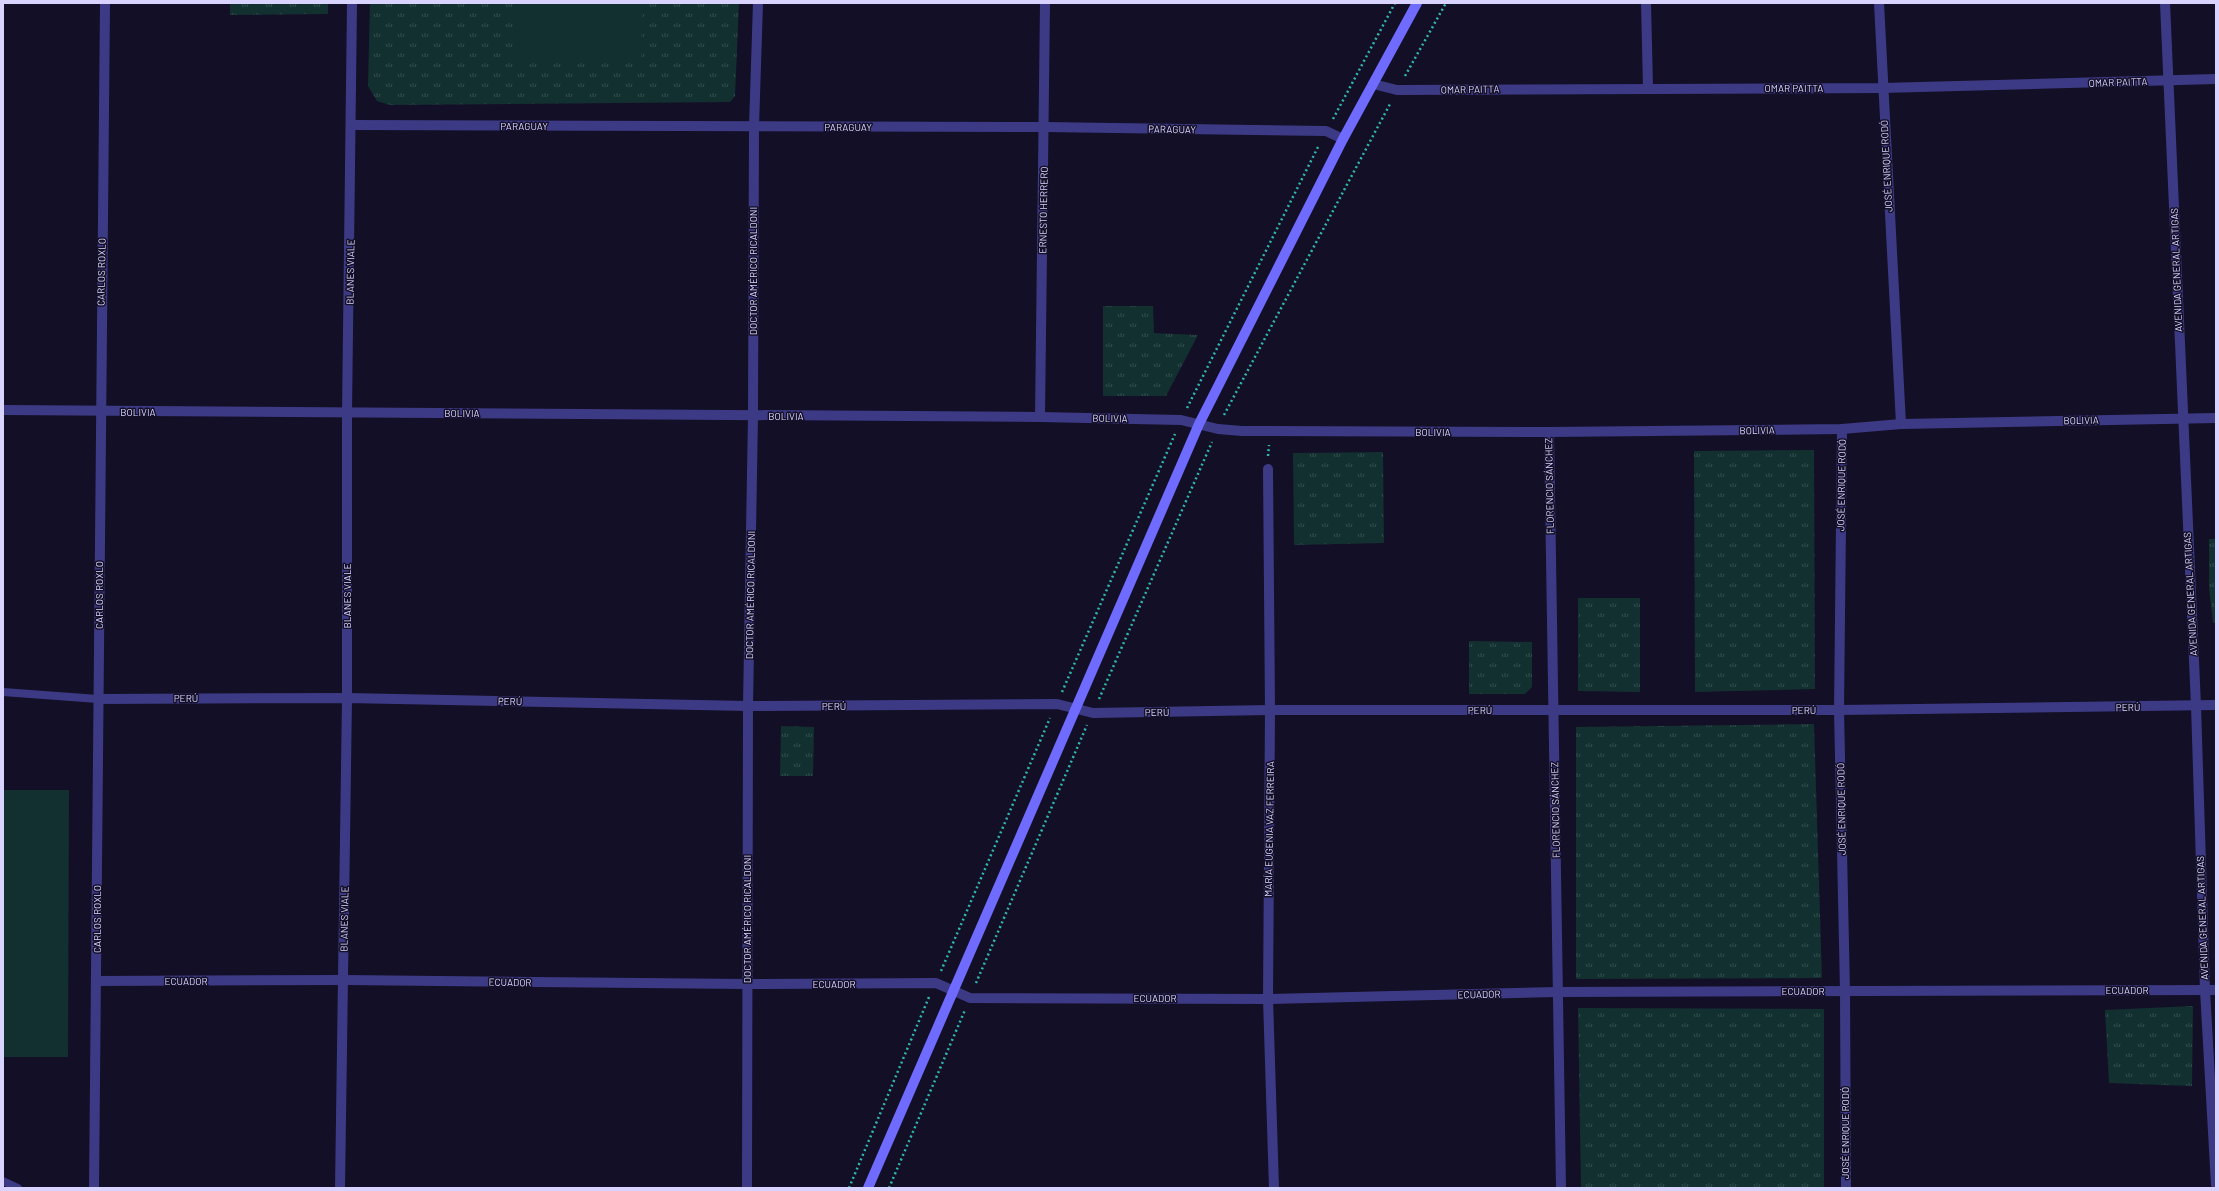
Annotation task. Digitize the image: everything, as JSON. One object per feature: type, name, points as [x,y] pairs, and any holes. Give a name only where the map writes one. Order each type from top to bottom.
[{"type":"street","name":"CARLOS ROXLO","points":[[94,1188],[104,3]]},
{"type":"street","name":"BLANES VIALE","points":[[340,1188],[347,698],[347,413],[352,125],[352,3]]},
{"type":"street","name":"DOCTOR AMÉRICO RICALDONI","points":[[747,1188],[748,706],[753,415],[754,127],[758,3]]},
{"type":"street","name":"ERNESTO HERRERO","points":[[1040,417],[1045,127],[1045,3]]},
{"type":"street","points":[[868,1188],[1199,424],[1343,139],[1417,3]]},
{"type":"street","points":[[1646,3],[1648,88]]},
{"type":"street","name":"JOSÉ ENRIQUE RODÓ","points":[[1879,3],[1882,88],[1901,424]]},
{"type":"street","name":"AVENIDA GENERAL ARTIGAS","points":[[2165,3],[2182,418],[2196,706],[2205,990],[2216,1185]]},
{"type":"street","name":"OMAR PAITTA","points":[[1373,84],[1397,90],[1882,88],[2216,79]]},
{"type":"street","name":"PARAGUAY","points":[[352,125],[1045,127],[1326,131],[1343,139]]},
{"type":"street","name":"BOLIVIA","points":[[3,410],[1040,417],[1181,420],[1218,429],[1269,432],[1548,432],[1842,429],[1901,424],[2216,418]]},
{"type":"street","name":"JOSÉ ENRIQUE RODÓ","points":[[1842,429],[1839,710],[1845,991],[1846,1188]]},
{"type":"street","name":"FLORENCIO SÁNCHEZ","points":[[1548,432],[1561,1188]]},
{"type":"street","name":"MARÍA EUGENIA VAZ FERREIRA","points":[[1268,469],[1270,710],[1268,999],[1274,1188]]},
{"type":"street","name":"PERÚ","points":[[98,699],[347,698],[748,706],[1057,704],[1093,713],[1270,710],[1839,710],[2216,705]]},
{"type":"street","name":"ECUADOR","points":[[96,981],[344,980],[747,984],[936,983],[970,998],[1268,999],[1557,992],[2216,990]]},
{"type":"lane","points":[[3,692],[98,699]]},
{"type":"lane","points":[[3,1181],[18,1188]]},
{"type":"path","points":[[889,1188],[1093,713],[1218,429],[1252,359],[1397,90],[1446,3]]},
{"type":"path","points":[[1268,469],[1269,432]]},
{"type":"green space","points":[[230,3],[328,3],[328,14],[230,15]]},
{"type":"green space","points":[[370,3],[739,3],[735,96],[730,102],[390,105],[377,101],[368,86]]},
{"type":"green space","points":[[516,3],[642,3],[641,59],[514,59]]},
{"type":"green space","points":[[1103,306],[1153,306],[1154,333],[1198,335],[1166,396],[1103,396]]},
{"type":"green space","points":[[1814,450],[1815,689],[1695,692],[1694,451]]},
{"type":"green space","points":[[1383,452],[1384,543],[1294,545],[1293,453]]},
{"type":"green space","points":[[2209,539],[2216,539],[2216,623],[2213,623],[2209,588]]},
{"type":"green space","points":[[1578,598],[1640,598],[1640,692],[1578,691]]},
{"type":"green space","points":[[1469,641],[1532,642],[1532,687],[1525,694],[1469,694]]},
{"type":"green space","points":[[1814,724],[1822,978],[1576,979],[1576,727]]},
{"type":"green space","points":[[781,726],[814,727],[813,776],[780,776]]},
{"type":"green space","points":[[3,790],[69,790],[68,1057],[3,1057]]},
{"type":"green space","points":[[2193,1006],[2192,1086],[2109,1083],[2105,1010]]},
{"type":"green space","points":[[1578,1008],[1824,1009],[1824,1188],[1581,1188]]}]
